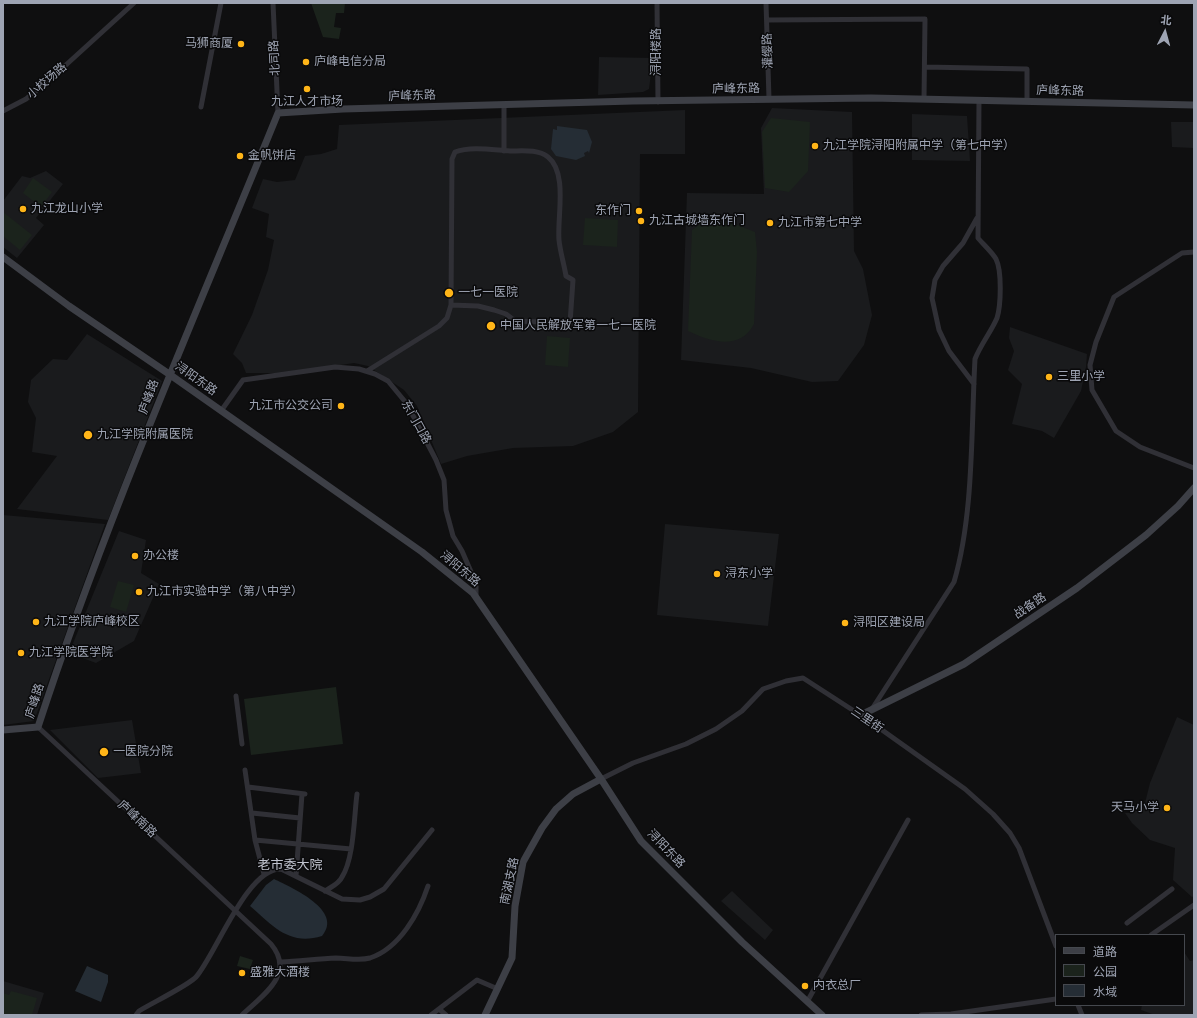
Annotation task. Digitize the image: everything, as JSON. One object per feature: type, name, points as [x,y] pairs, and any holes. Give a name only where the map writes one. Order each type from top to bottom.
[{"type":"main road","name":"庐峰东路","points":[[278,113],[343,109],[769,99],[924,99],[1194,105]]},
{"type":"main road","name":"庐峰路","points":[[3,730],[38,727],[66,642],[170,374],[278,113]]},
{"type":"main road","name":"浔阳东路","points":[[3,257],[69,306],[170,374],[422,552],[476,597],[601,779],[641,841],[742,942],[822,1015]]},
{"type":"main road","name":"战备路","points":[[861,715],[964,664],[1077,588],[1146,535],[1178,506],[1194,488]]},
{"type":"main road","name":"南湖支路","points":[[485,1015],[512,958],[515,906],[523,862],[542,828],[556,809],[573,794],[601,779]]},
{"type":"street","name":"小校场路","points":[[3,111],[26,99],[134,3]]},
{"type":"street","points":[[201,107],[221,3]]},
{"type":"street","name":"北司路","points":[[273,3],[278,113]]},
{"type":"street","name":"浔阳楼路","points":[[657,3],[658,102]]},
{"type":"street","name":"灌缨路","points":[[766,3],[769,99]]},
{"type":"street","points":[[767,20],[925,18],[924,99]]},
{"type":"street","points":[[924,67],[1027,70],[1027,101]]},
{"type":"street","points":[[872,710],[954,582],[958,567],[969,492],[975,359],[980,345],[997,317],[1000,291],[1000,275],[996,259],[978,238],[979,100]]},
{"type":"street","points":[[504,105],[504,151]]},
{"type":"street","points":[[367,371],[438,326],[447,318],[451,305],[452,159],[455,152],[462,150],[537,152],[550,158],[560,176],[559,240],[566,276],[573,280],[570,324],[515,321],[506,314],[478,306],[451,305]]},
{"type":"street","points":[[974,384],[949,351],[938,330],[932,298],[935,280],[963,243],[977,217]]},
{"type":"street","points":[[1194,252],[1182,253],[1114,297],[1096,342],[1090,365],[1092,390],[1116,431],[1140,447],[1194,468]]},
{"type":"street","name":"东门口路","points":[[221,411],[244,380],[335,367],[359,368],[388,381],[399,392],[407,404],[436,460],[444,480],[446,510],[453,536],[462,551],[472,574],[476,585],[476,597]]},
{"type":"street","name":"三里街","points":[[601,779],[633,763],[686,744],[716,729],[742,711],[763,689],[786,680],[803,678],[861,715],[965,789],[993,814],[1010,833],[1019,848],[1055,943]]},
{"type":"street","points":[[236,696],[242,744]]},
{"type":"street","name":"庐峰南路","points":[[38,727],[271,944],[279,953],[281,962]]},
{"type":"street","points":[[245,770],[255,840],[264,874]]},
{"type":"street","points":[[248,787],[304,794],[300,818],[296,876]]},
{"type":"street","points":[[325,891],[342,879],[351,849],[356,794]]},
{"type":"street","points":[[252,813],[300,818]]},
{"type":"street","points":[[807,1002],[908,820]]},
{"type":"street","points":[[136,1015],[139,1011],[196,978],[235,910],[264,874],[272,870],[281,869],[342,899],[360,900],[378,894],[432,830]]},
{"type":"street","points":[[255,840],[351,849]]},
{"type":"street","points":[[242,1015],[274,985],[279,973],[281,962],[336,958],[360,959],[370,958],[380,953],[410,925],[421,906],[428,886]]},
{"type":"street","points":[[1127,923],[1172,889]]},
{"type":"street","points":[[1151,934],[1194,905]]},
{"type":"street","points":[[431,1015],[477,980],[498,989]]},
{"type":"street","points":[[921,1015],[951,1014],[1055,999]]},
{"type":"street","points":[[439,1009],[446,1015]]},
{"type":"shaded area","points":[[599,57],[653,58],[649,89],[643,92],[598,95]]},
{"type":"shaded area","name":"九江市第七中学","points":[[772,108],[852,112],[854,251],[863,269],[872,315],[864,345],[838,381],[812,382],[751,368],[681,360],[687,193],[764,194],[761,128]]},
{"type":"shaded area","name":"一七一医院","points":[[685,110],[685,154],[640,154],[638,412],[613,432],[573,446],[513,448],[467,456],[441,464],[417,406],[404,390],[368,366],[354,363],[288,373],[246,373],[242,363],[233,354],[252,315],[268,270],[274,240],[266,237],[269,214],[252,208],[263,179],[277,182],[295,180],[305,156],[321,154],[337,149],[339,125]]},
{"type":"shaded area","points":[[912,114],[967,116],[970,161],[912,160]]},
{"type":"shaded area","points":[[1171,122],[1194,122],[1194,148],[1172,147]]},
{"type":"shaded area","name":"九江龙山小学","points":[[46,171],[63,184],[36,218],[44,225],[17,258],[3,247],[3,201],[22,176],[30,178]]},
{"type":"shaded area","name":"三里小学","points":[[1010,327],[1087,354],[1081,391],[1054,438],[1042,431],[1012,424],[1022,384],[1008,370],[1014,351],[1009,338]]},
{"type":"shaded area","name":"九江学院附属医院","points":[[87,334],[162,381],[108,520],[17,509],[57,456],[32,452],[36,418],[28,402],[31,380],[53,359],[67,360]]},
{"type":"shaded area","name":"九江学院庐峰校区","points":[[3,515],[105,524],[34,721],[3,725]]},
{"type":"shaded area","name":"浔东小学","points":[[665,524],[779,534],[768,626],[657,615]]},
{"type":"shaded area","points":[[119,531],[146,540],[141,573],[159,584],[134,641],[96,663],[69,653]]},
{"type":"shaded area","name":"天马小学","points":[[1177,717],[1194,725],[1194,896],[1192,897],[1173,880],[1175,848],[1150,840],[1132,823],[1125,813],[1133,813],[1145,803],[1150,783]]},
{"type":"shaded area","name":"一医院分院","points":[[132,720],[141,773],[98,778],[50,730]]},
{"type":"shaded area","points":[[732,891],[773,930],[765,940],[721,901]]},
{"type":"shaded area","points":[[1185,954],[1190,961],[1194,960],[1194,1015],[1155,1015],[1141,1010],[1142,1006],[1185,1006]]},
{"type":"shaded area","points":[[3,981],[44,993],[37,1015],[3,1015]]},
{"type":"green space","points":[[311,3],[345,3],[344,13],[336,13],[334,27],[341,28],[339,39],[323,37]]},
{"type":"green space","points":[[771,118],[810,122],[808,171],[789,192],[765,188],[762,132]]},
{"type":"green space","points":[[33,178],[52,192],[41,207],[23,193]]},
{"type":"green space","points":[[3,212],[32,235],[20,250],[3,236]]},
{"type":"green space","points":[[585,218],[618,220],[617,247],[583,245]]},
{"type":"green space","points":[[727,221],[755,232],[757,252],[754,324],[748,333],[741,338],[724,342],[715,341],[688,331],[692,230],[701,224]]},
{"type":"green space","points":[[547,336],[570,338],[568,367],[545,365]]},
{"type":"green space","points":[[118,581],[134,585],[126,612],[110,607]]},
{"type":"green space","points":[[336,687],[343,744],[251,755],[244,699]]},
{"type":"green space","points":[[240,956],[253,960],[250,969],[237,966]]},
{"type":"green space","points":[[11,991],[37,998],[32,1015],[3,1015],[3,993],[9,995]]},
{"type":"water","points":[[557,126],[587,130],[592,142],[589,153],[588,151],[584,153],[585,156],[576,160],[556,156],[551,149],[553,129],[557,130]]},
{"type":"water","points":[[274,879],[303,894],[321,909],[326,918],[327,927],[322,936],[300,938],[291,936],[274,927],[250,906],[266,885]]},
{"type":"water","points":[[87,966],[108,975],[108,982],[101,1002],[75,991]]},
{"type":"place","name":"马狮商厦","points":[[241,44]]},
{"type":"place","name":"庐峰电信分局","points":[[306,62]]},
{"type":"place","name":"九江人才市场","points":[[307,89]]},
{"type":"place","name":"九江学院浔阳附属中学（第七中学）","points":[[815,146]]},
{"type":"place","name":"金帆饼店","points":[[240,156]]},
{"type":"place","name":"九江龙山小学","points":[[23,209]]},
{"type":"place","name":"东作门","points":[[639,211]]},
{"type":"place","name":"九江古城墙东作门","points":[[641,221]]},
{"type":"place","name":"九江市第七中学","points":[[770,223]]},
{"type":"place","name":"一七一医院","points":[[449,293]]},
{"type":"place","name":"中国人民解放军第一七一医院","points":[[491,326]]},
{"type":"place","name":"三里小学","points":[[1049,377]]},
{"type":"place","name":"九江市公交公司","points":[[341,406]]},
{"type":"place","name":"九江学院附属医院","points":[[88,435]]},
{"type":"place","name":"办公楼","points":[[135,556]]},
{"type":"place","name":"浔东小学","points":[[717,574]]},
{"type":"place","name":"九江市实验中学（第八中学）","points":[[139,592]]},
{"type":"place","name":"九江学院庐峰校区","points":[[36,622]]},
{"type":"place","name":"浔阳区建设局","points":[[845,623]]},
{"type":"place","name":"九江学院医学院","points":[[21,653]]},
{"type":"place","name":"一医院分院","points":[[104,752]]},
{"type":"place","name":"天马小学","points":[[1167,808]]},
{"type":"place","name":"盛雅大酒楼","points":[[242,973]]},
{"type":"place","name":"内衣总厂","points":[[805,986]]},
{"type":"district","name":"老市委大院","points":[[290,865]]}]
